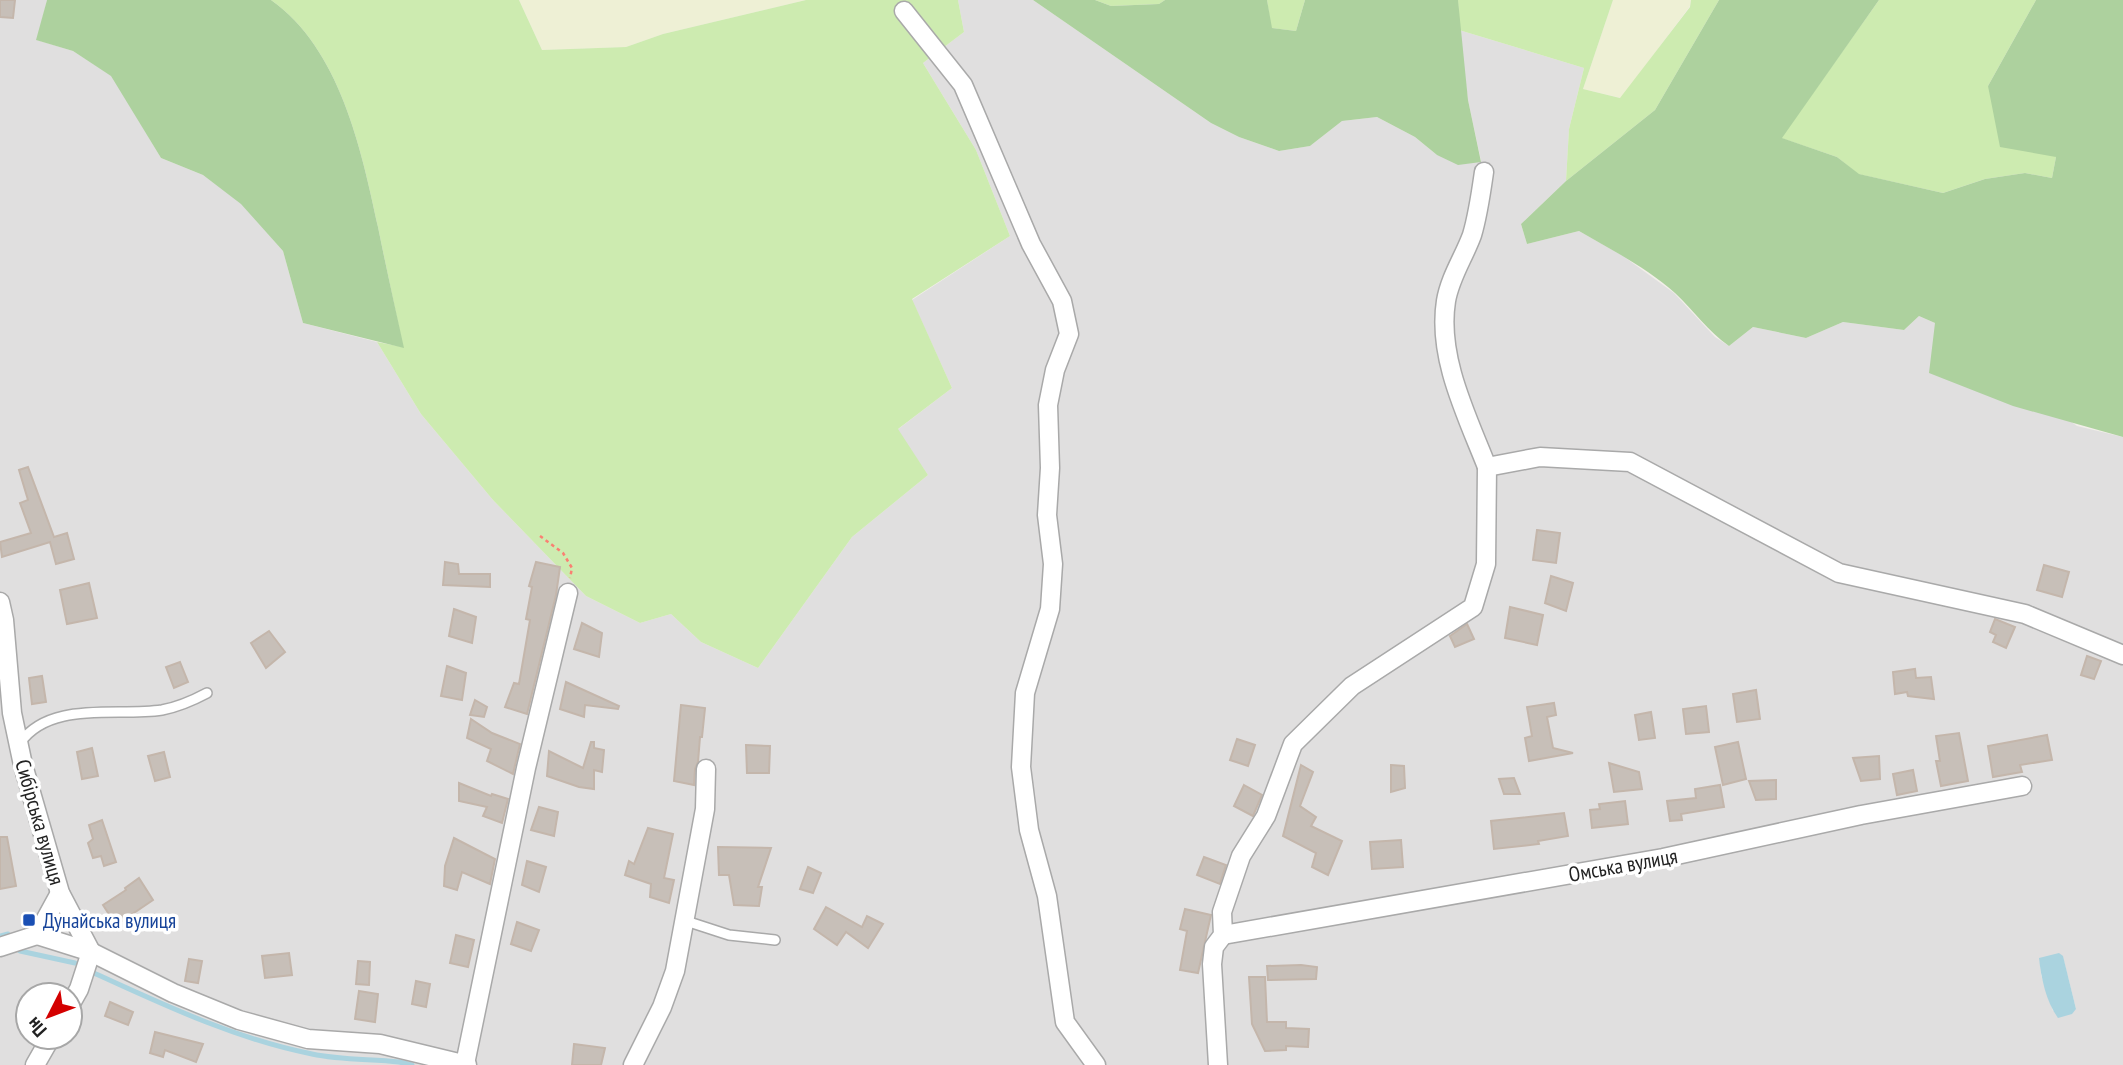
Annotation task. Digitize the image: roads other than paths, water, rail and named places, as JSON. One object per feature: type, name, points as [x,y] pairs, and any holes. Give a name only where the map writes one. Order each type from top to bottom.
[{"type":"street","points":[[904,11],[963,85],[1031,244],[1062,302],[1069,334],[1055,370],[1048,405],[1048,514],[1053,564],[1049,609],[1025,693],[1021,766],[1029,830],[1047,896],[1065,1022],[1096,1065]]},
{"type":"street","points":[[1218,1065],[1212,964],[1214,947],[1223,935],[1222,912],[1241,856],[1266,816],[1293,744],[1352,686],[1473,607],[1486,564],[1487,467],[1454,376],[1444,332],[1446,299],[1459,261],[1471,237],[1484,172]]},
{"type":"street","points":[[1487,467],[1540,457],[1630,462],[1839,573],[2025,614],[2123,655]]},
{"type":"street","points":[[0,947],[37,935],[91,952],[173,993],[239,1020],[308,1039],[380,1044],[466,1065],[526,768],[568,593]]},
{"type":"street","name":"Сибірська вулиця","points":[[0,602],[12,713],[19,744],[60,893],[91,952]]},
{"type":"street","points":[[633,1065],[662,1007],[675,971],[705,809],[706,769]]},
{"type":"street","name":"Омська вулиця","points":[[1223,935],[1664,858],[1861,815],[2022,786]]},
{"type":"street","points":[[37,935],[60,893]]},
{"type":"street","points":[[82,981],[91,952]]},
{"type":"lane","points":[[19,744],[27,732],[42,723],[73,715],[160,710],[186,704],[207,693]]},
{"type":"lane","points":[[686,921],[729,935],[775,940]]},
{"type":"water","points":[[2059,953],[2063,956],[2076,1009],[2072,1014],[2058,1018],[2050,1005],[2039,958]]},
{"type":"waterway","points":[[0,936],[8,934]]},
{"type":"waterway","points":[[20,951],[75,963]]},
{"type":"waterway","points":[[94,973],[201,1020],[256,1040],[323,1056],[412,1065]]},
{"type":"place","name":"Дунайська вулиця","points":[[29,920]]}]
